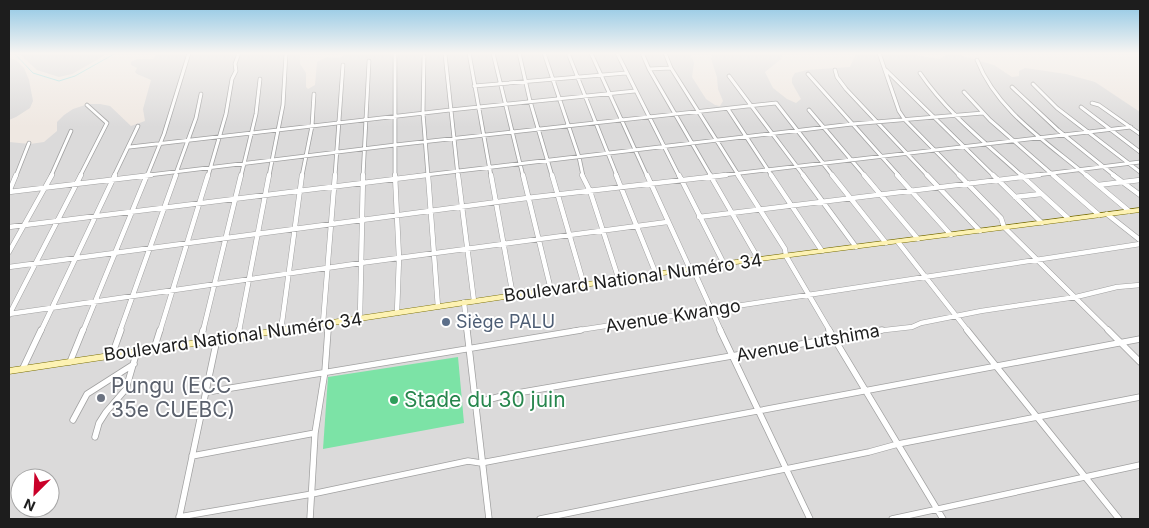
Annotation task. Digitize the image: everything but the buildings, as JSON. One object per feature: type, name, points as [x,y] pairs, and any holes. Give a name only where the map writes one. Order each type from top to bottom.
[{"type":"main road","name":"Boulevard National Numéro 34","points":[[9,370],[724,264],[1140,210]]},
{"type":"street","points":[[70,362],[160,144],[183,78]]},
{"type":"street","points":[[154,349],[174,290],[226,114],[233,78]]},
{"type":"street","points":[[238,336],[279,130],[285,78]]},
{"type":"street","points":[[310,519],[315,432],[325,370],[327,267],[342,78]]},
{"type":"street","points":[[360,318],[363,149],[368,78]]},
{"type":"street","points":[[395,78],[395,179],[399,258],[398,312]]},
{"type":"street","points":[[424,78],[423,113],[438,306]]},
{"type":"street","points":[[447,78],[474,301]]},
{"type":"street","points":[[473,78],[512,296]]},
{"type":"street","points":[[498,78],[551,290]]},
{"type":"street","points":[[524,78],[584,285]]},
{"type":"street","points":[[474,86],[563,78]]},
{"type":"street","points":[[578,78],[656,274]]},
{"type":"street","points":[[602,78],[649,184],[711,309],[810,519]]},
{"type":"street","points":[[628,78],[724,264]]},
{"type":"street","points":[[654,78],[759,260]]},
{"type":"street","points":[[677,78],[785,249],[786,256],[807,294],[836,339],[864,390],[943,519]]},
{"type":"street","points":[[729,78],[774,134],[856,247]]},
{"type":"street","points":[[811,78],[951,235]]},
{"type":"street","points":[[839,78],[842,84],[980,231]]},
{"type":"street","points":[[888,78],[899,111],[906,120],[1001,218],[1004,227],[1140,362]]},
{"type":"street","points":[[895,78],[908,94],[1042,223]]},
{"type":"street","points":[[923,78],[937,96],[956,116],[1069,219]]},
{"type":"street","points":[[985,78],[1003,103],[1039,137],[1129,211]]},
{"type":"street","points":[[200,342],[251,133],[259,96],[260,79]]},
{"type":"street","points":[[552,79],[567,126],[580,157],[581,172],[604,230],[619,280]]},
{"type":"street","points":[[1033,84],[1057,108],[1140,172]]},
{"type":"street","points":[[1012,87],[1062,134],[1140,195]]},
{"type":"street","points":[[130,147],[339,122],[635,91]]},
{"type":"street","points":[[964,92],[983,113],[1099,216]]},
{"type":"street","points":[[112,355],[178,171],[202,94]]},
{"type":"street","points":[[281,330],[293,229],[312,126],[314,94]]},
{"type":"street","points":[[29,143],[9,192],[453,138],[776,103],[886,243]]},
{"type":"street","points":[[1092,103],[1099,105],[1140,134]]},
{"type":"street","points":[[9,314],[36,265],[107,123],[87,105]]},
{"type":"street","points":[[1081,107],[1140,152]]},
{"type":"street","points":[[728,109],[822,251]]},
{"type":"street","points":[[809,110],[918,239]]},
{"type":"street","points":[[9,228],[58,220],[519,163],[852,124],[983,113]]},
{"type":"street","points":[[23,368],[54,307],[95,216],[130,147],[138,126]]},
{"type":"street","points":[[9,267],[36,265],[76,258],[528,198],[880,155],[1131,127]]},
{"type":"street","points":[[9,252],[46,187],[71,131]]},
{"type":"street","points":[[699,217],[1140,162]]},
{"type":"street","points":[[1098,185],[1140,180]]},
{"type":"street","points":[[1015,197],[1041,194]]},
{"type":"street","points":[[1107,214],[1140,242]]},
{"type":"street","points":[[9,314],[361,262],[667,222]]},
{"type":"street","points":[[898,242],[923,276],[1119,519]]},
{"type":"street","name":"Avenue Kwango","points":[[207,392],[325,370],[469,349],[1140,242]]},
{"type":"street","name":"Avenue Lutshima","points":[[474,403],[506,395],[734,357],[890,328],[912,327],[957,316],[1076,297],[1117,287],[1140,285]]},
{"type":"street","points":[[464,302],[474,403],[489,519]]},
{"type":"street","points":[[217,339],[179,518],[312,494],[468,461],[474,460],[481,463],[1140,339]]},
{"type":"street","points":[[95,437],[99,423],[106,412],[126,389],[138,351]]},
{"type":"street","points":[[73,420],[87,394],[134,364]]},
{"type":"street","points":[[540,519],[869,452],[898,444],[1140,397]]},
{"type":"street","points":[[192,456],[315,432]]},
{"type":"street","points":[[892,519],[1140,464]]},
{"type":"shaded area","points":[[9,78],[28,78],[33,101],[30,108],[9,120]]},
{"type":"shaded area","points":[[145,78],[306,78],[306,87],[308,89],[315,85],[316,78],[692,78],[706,99],[720,106],[723,101],[718,89],[717,78],[768,78],[773,88],[787,99],[796,103],[801,99],[792,83],[792,78],[1079,78],[1095,82],[1140,112],[1140,519],[9,519],[9,142],[30,144],[44,142],[57,131],[57,122],[64,115],[73,109],[88,104],[110,106],[131,126],[145,121],[143,109],[151,80]]},
{"type":"green space","name":"Stade du 30 juin","points":[[458,357],[464,423],[323,449],[328,377]]},
{"type":"waterway","points":[[48,78],[59,81],[70,78]]},
{"type":"place","name":"Siège PALU","points":[[446,322]]},
{"type":"place","name":"Pungu (ECC 35e CUEBC)","points":[[101,398]]},
{"type":"place","name":"Stade du 30 juin","points":[[394,400]]}]
